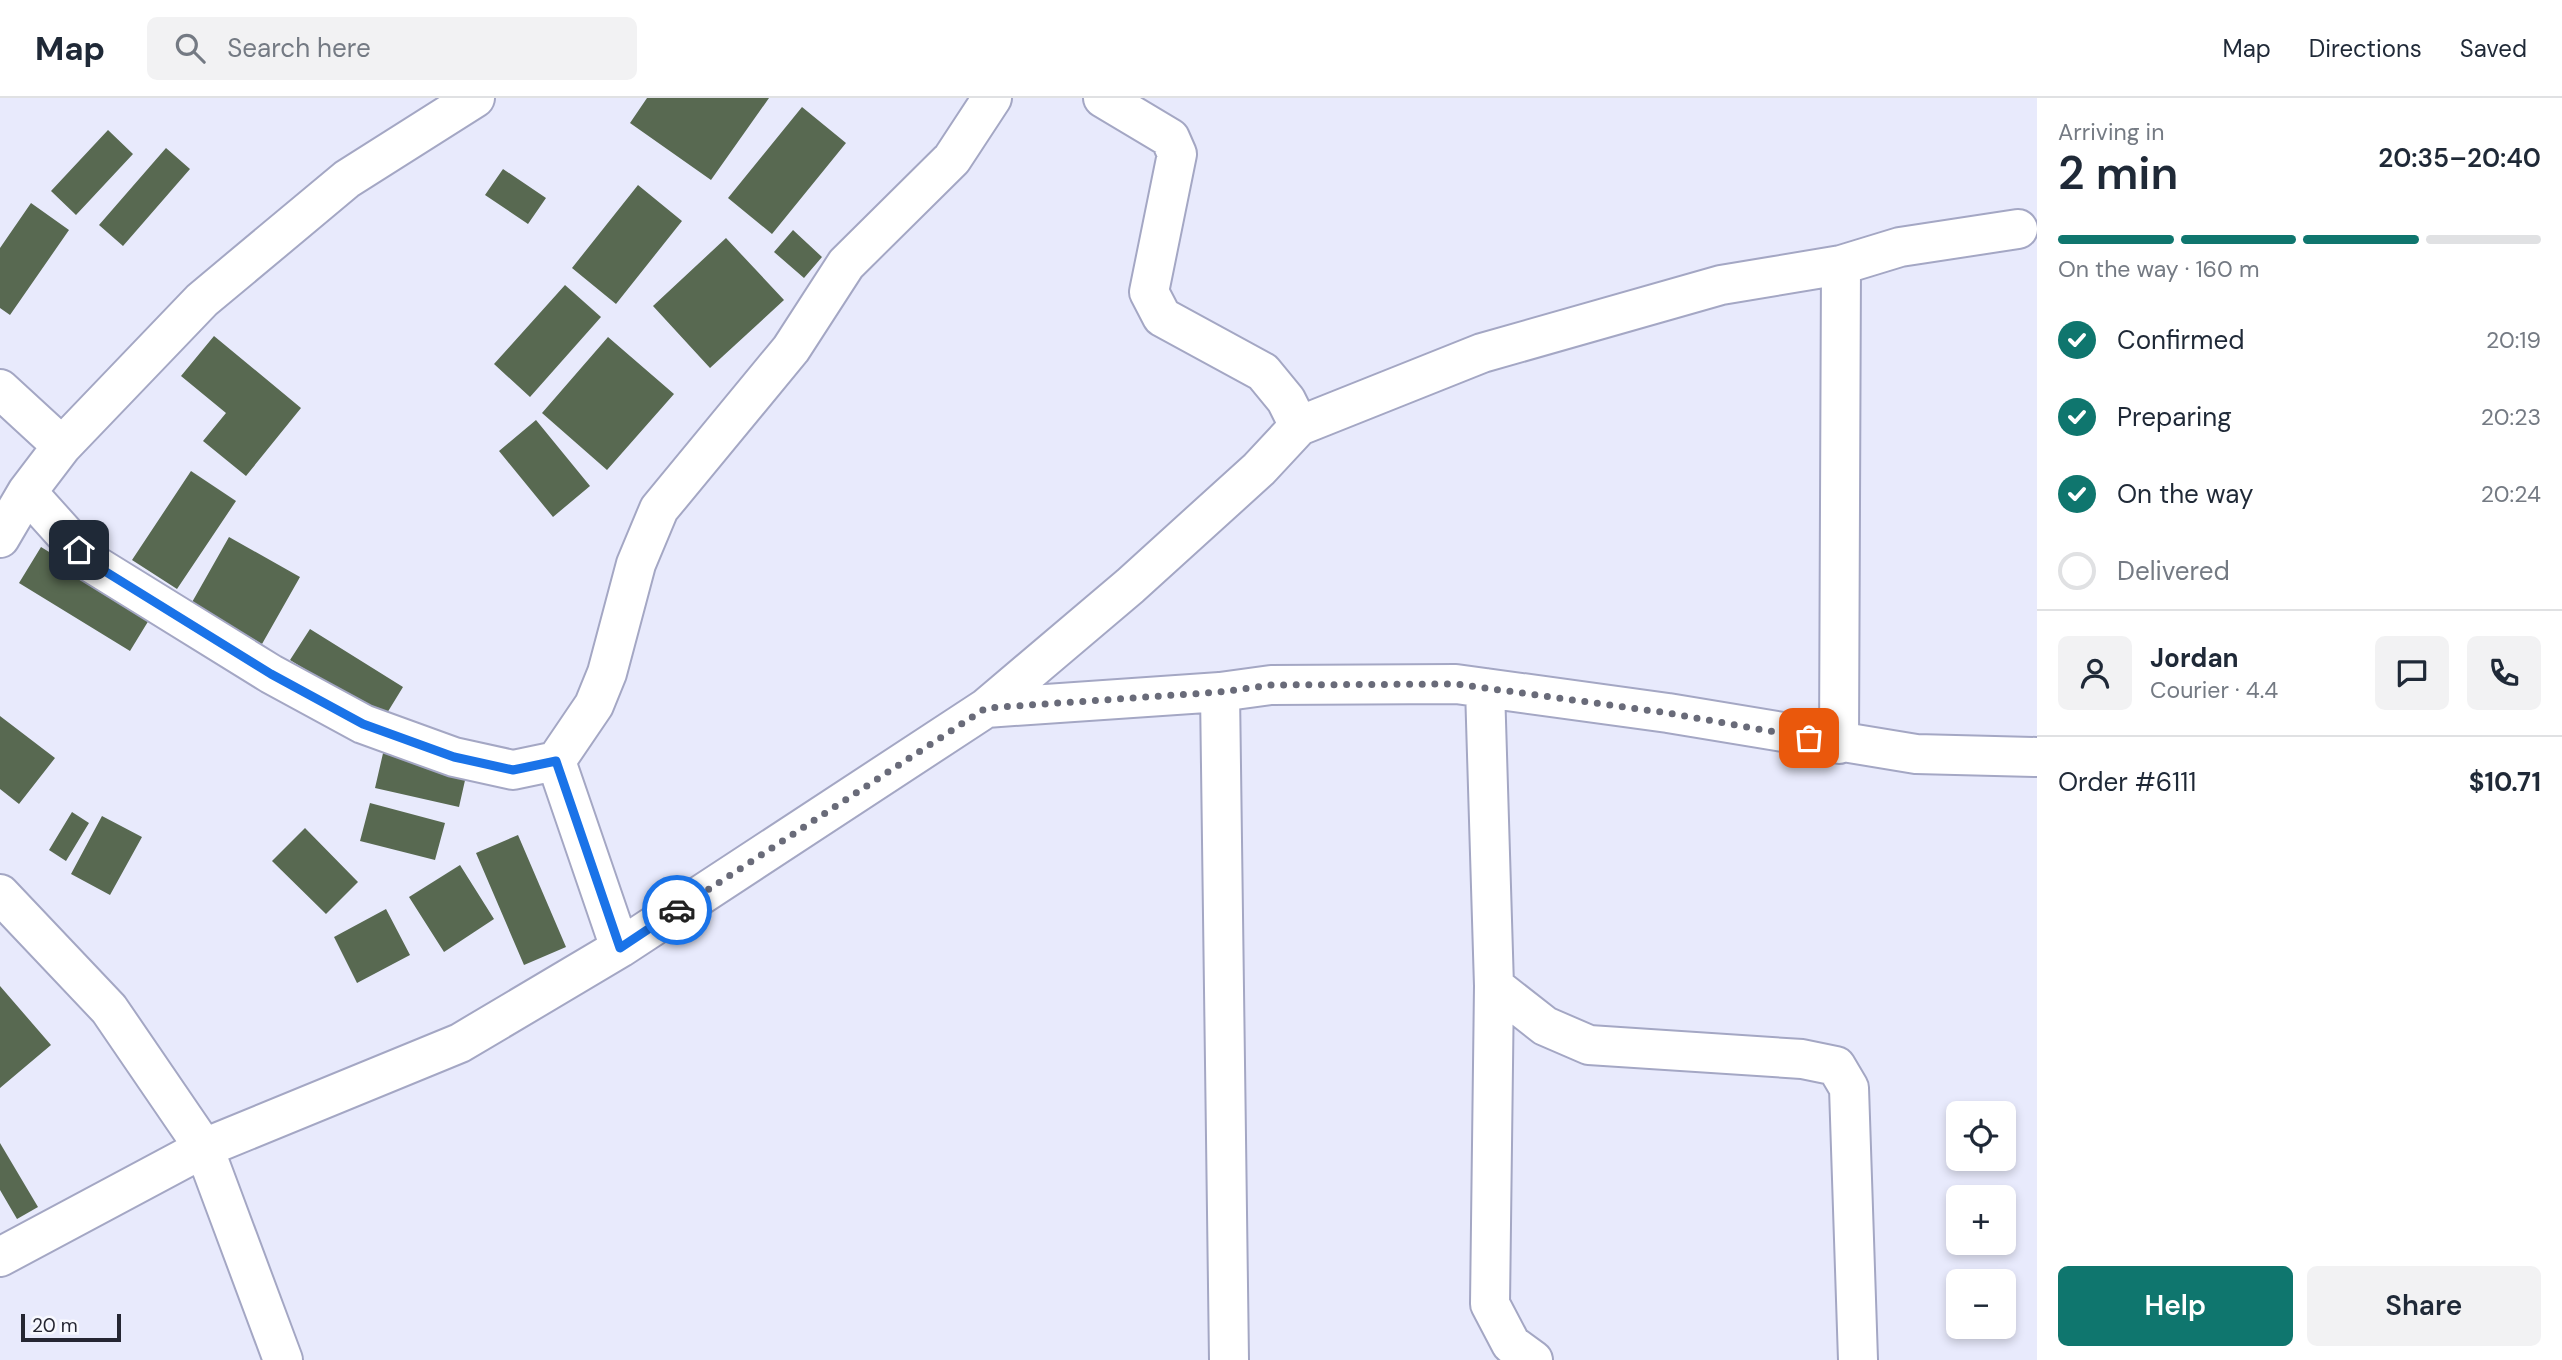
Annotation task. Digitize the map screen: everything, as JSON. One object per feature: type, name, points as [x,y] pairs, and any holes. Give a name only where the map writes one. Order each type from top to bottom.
[{"type":"street","points":[[0,538],[27,492],[62,446],[202,300],[347,179],[475,98]]},
{"type":"street","points":[[27,492],[90,562],[271,674],[363,724],[454,757],[513,770],[556,761],[594,705],[607,673],[636,564],[659,509],[791,349],[846,264],[952,159],[992,98]]},
{"type":"street","points":[[1103,98],[1170,138],[1178,154],[1149,292],[1162,317],[1263,372],[1286,400],[1299,425]]},
{"type":"street","points":[[0,1257],[204,1148],[460,1043],[620,948],[986,708],[1130,586],[1259,469],[1299,425],[1496,349],[1721,285],[1841,265],[1900,247],[2018,229]]},
{"type":"street","points":[[1839,744],[1841,265]]},
{"type":"street","points":[[0,389],[62,446]]},
{"type":"street","points":[[986,708],[1220,692],[1271,685],[1456,684],[1668,713],[1839,744],[1916,754],[2037,757]]},
{"type":"street","points":[[1485,688],[1494,986],[1490,1304],[1511,1344],[1533,1360]]},
{"type":"street","points":[[1220,692],[1229,1360]]},
{"type":"street","points":[[556,761],[620,948]]},
{"type":"street","points":[[0,894],[109,1009],[204,1148],[283,1360]]},
{"type":"street","points":[[1494,986],[1545,1026],[1589,1045],[1802,1059],[1836,1066],[1849,1088],[1858,1360]]},
{"type":"building","points":[[647,98],[769,98],[711,180],[630,123]]},
{"type":"building","points":[[802,107],[846,143],[772,234],[728,198]]},
{"type":"building","points":[[108,130],[133,154],[76,215],[51,191]]},
{"type":"building","points":[[166,148],[190,169],[123,246],[99,225]]},
{"type":"building","points":[[503,169],[546,198],[528,224],[485,195]]},
{"type":"building","points":[[638,185],[682,221],[616,304],[572,268]]},
{"type":"building","points":[[31,203],[69,230],[10,315],[0,308],[0,248]]},
{"type":"building","points":[[793,230],[822,257],[804,278],[774,252]]},
{"type":"building","points":[[726,238],[784,300],[710,368],[653,306]]},
{"type":"building","points":[[565,285],[601,317],[530,397],[494,364]]},
{"type":"building","points":[[214,336],[301,408],[246,476],[203,441],[226,413],[181,376]]},
{"type":"building","points":[[608,337],[674,394],[607,470],[542,413]]},
{"type":"building","points":[[536,420],[590,486],[553,517],[499,451]]},
{"type":"building","points":[[191,471],[236,501],[177,589],[132,560]]},
{"type":"building","points":[[229,537],[300,577],[262,644],[191,604]]},
{"type":"building","points":[[41,547],[152,615],[130,651],[19,583]]},
{"type":"building","points":[[310,629],[403,687],[384,718],[290,660]]},
{"type":"building","points":[[0,716],[55,758],[19,804],[0,789]]},
{"type":"building","points":[[384,749],[468,767],[459,807],[375,788]]},
{"type":"building","points":[[370,803],[445,823],[435,860],[360,841]]},
{"type":"building","points":[[72,812],[89,823],[66,861],[49,850]]},
{"type":"building","points":[[102,816],[142,837],[110,895],[71,874]]},
{"type":"building","points":[[305,828],[358,882],[326,914],[272,861]]},
{"type":"building","points":[[518,835],[566,947],[524,965],[476,853]]},
{"type":"building","points":[[460,865],[494,919],[444,952],[409,897]]},
{"type":"building","points":[[386,909],[410,955],[357,983],[334,937]]},
{"type":"building","points":[[0,986],[51,1045],[0,1088]]},
{"type":"building","points":[[0,1143],[38,1207],[17,1219],[0,1190]]},
{"type":"way so far","points":[[677,910],[986,708],[1220,692],[1271,685],[1456,684],[1668,713],[1809,738]]},
{"type":"route","points":[[79,550],[90,562],[271,674],[363,724],[454,757],[513,770],[556,761],[620,948],[677,910]]}]
